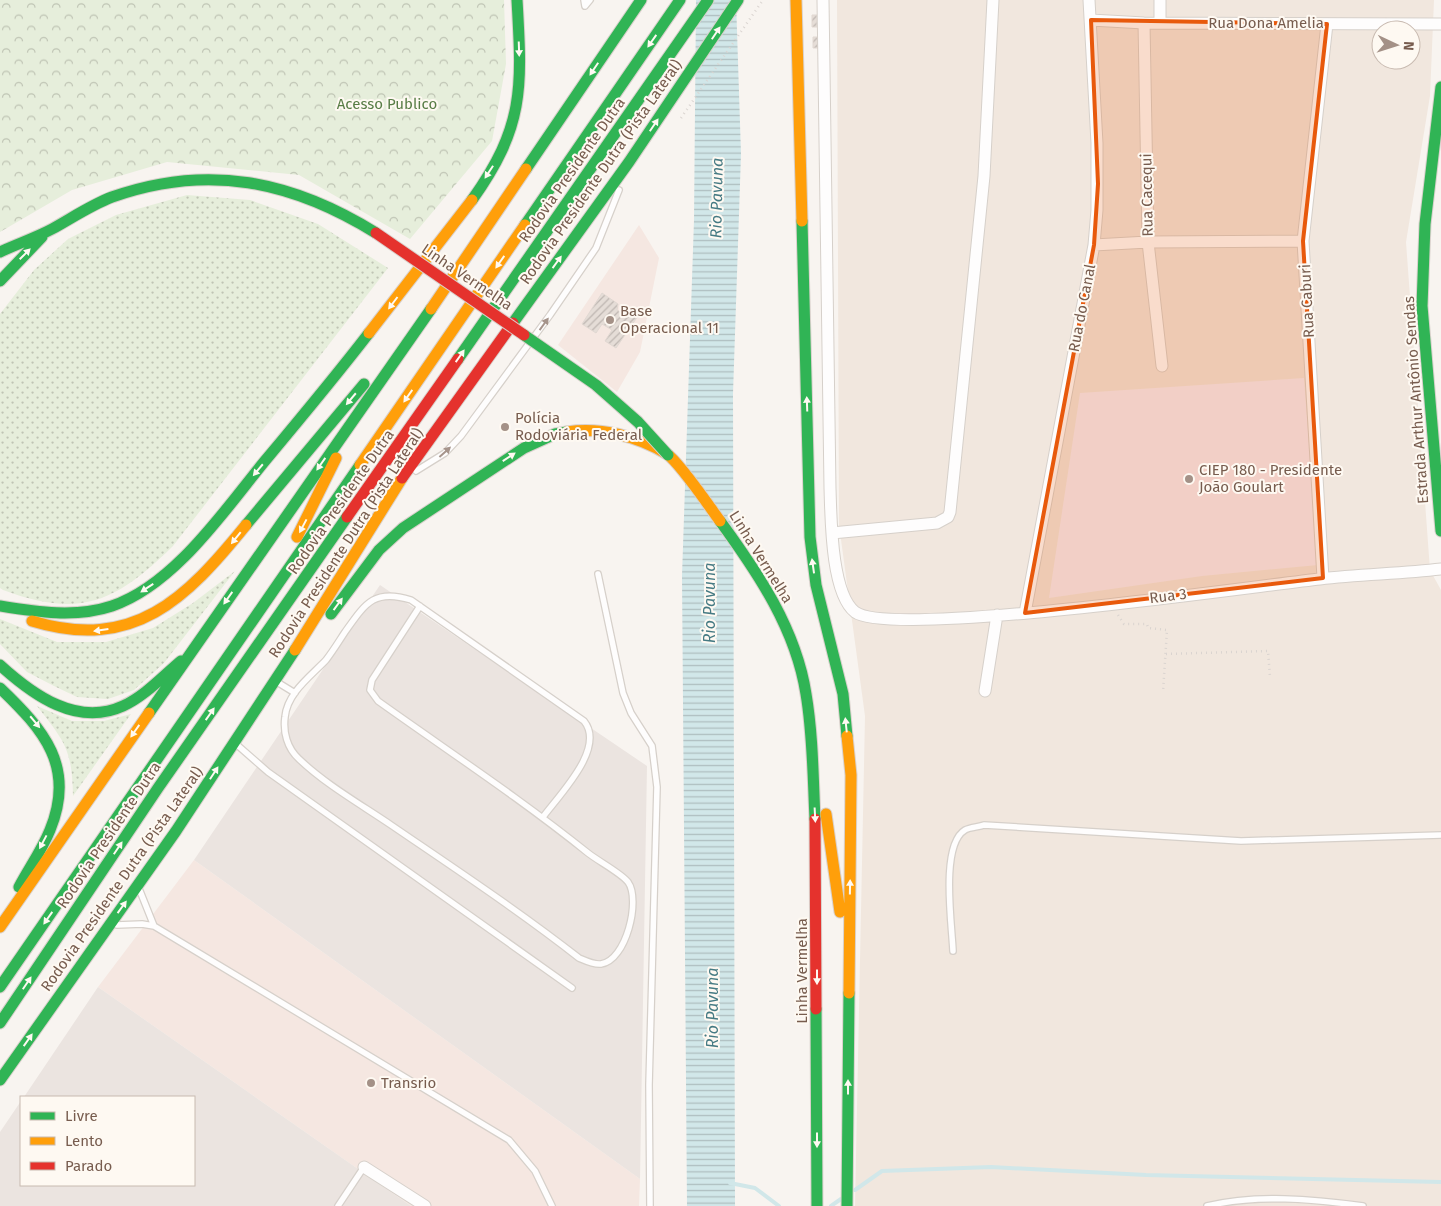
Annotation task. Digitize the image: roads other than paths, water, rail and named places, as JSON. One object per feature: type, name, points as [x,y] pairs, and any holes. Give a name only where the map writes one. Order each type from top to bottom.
[{"type":"main road","points":[[0,607],[48,614],[75,614],[101,609],[126,601],[144,591],[170,570],[240,491],[376,326],[471,200],[493,166],[509,136],[518,105],[520,79],[517,0]]},
{"type":"main road","points":[[0,927],[430,310],[641,0]]},
{"type":"main road","name":"Rodovia Presidente Dutra","points":[[0,1023],[158,788],[708,0]]},
{"type":"main road","name":"Rodovia Presidente Dutra (Pista Lateral)","points":[[0,1080],[176,831],[284,667],[403,477],[629,162],[738,0]]},
{"type":"main road","points":[[796,0],[810,537],[816,585],[843,694],[851,774],[846,1206]]},
{"type":"main road","name":"Rodovia Presidente Dutra","points":[[0,987],[680,1]]},
{"type":"main road","name":"Estrada Arthur Antônio Sendas","points":[[1441,87],[1425,224],[1422,306],[1441,531]]},
{"type":"main road","name":"Linha Vermelha","points":[[51,230],[93,205],[125,192],[170,182],[211,179],[260,183],[301,193],[340,210],[596,385],[638,422],[668,455],[723,523],[756,571],[776,606],[799,664],[809,714],[812,749],[817,938],[817,1206]]},
{"type":"main road","points":[[0,252],[51,230]]},
{"type":"main road","points":[[0,280],[51,230]]},
{"type":"main road","points":[[0,607],[45,625],[87,632],[134,623],[157,612],[180,596],[228,547],[356,393],[430,310]]},
{"type":"main road","points":[[284,667],[299,657],[379,550],[390,539],[424,512],[524,448],[555,434],[586,429],[600,430],[634,440],[668,455]]},
{"type":"main road","points":[[146,776],[168,731],[291,548],[336,460],[342,434]]},
{"type":"main road","points":[[0,665],[29,690],[56,705],[78,712],[95,712],[112,710],[134,699],[188,655]]},
{"type":"main road","points":[[0,688],[31,717],[46,737],[57,763],[60,788],[58,807],[49,832],[0,922]]},
{"type":"main road","points":[[812,749],[823,791],[848,970]]},
{"type":"street","name":"Rua 3","points":[[823,0],[828,424],[832,533],[840,584],[848,606],[865,616],[895,619],[952,618],[1025,613],[1323,578],[1441,569]]},
{"type":"street","points":[[832,533],[937,523],[948,517],[950,512],[984,176],[993,0]]},
{"type":"street","name":"Rua do Canal","points":[[1025,613],[1094,245],[1098,184],[1091,20],[1088,0]]},
{"type":"street","points":[[1160,0],[1160,23]]},
{"type":"street","name":"Rua Dona Amelia","points":[[1091,20],[1144,23],[1441,24]]},
{"type":"street","name":"Rua Cacequi","points":[[1144,23],[1148,242],[1162,366]]},
{"type":"street","name":"Rua Caburi","points":[[1323,578],[1304,241],[1327,24]]},
{"type":"street","points":[[1094,245],[1148,242],[1304,241]]},
{"type":"street","points":[[985,691],[997,615]]},
{"type":"street","points":[[364,1167],[425,1206]]},
{"type":"lane","points":[[584,0],[585,6],[590,0]]},
{"type":"lane","points":[[403,477],[434,461],[461,436],[550,315],[601,238],[629,162]]},
{"type":"lane","points":[[598,574],[623,694],[631,713],[652,746],[656,765],[649,1076],[650,1206]]},
{"type":"lane","points":[[420,606],[372,680],[370,690],[378,702],[543,817],[603,864],[627,880],[631,888],[633,906],[627,932],[618,952],[610,960],[601,964],[580,958],[338,789],[298,758],[288,744],[284,727],[288,704],[295,693],[326,659],[370,600],[390,595],[411,600],[420,606],[584,721],[589,726],[592,734],[591,743],[585,760],[543,817]]},
{"type":"lane","points":[[275,680],[295,693]]},
{"type":"lane","points":[[234,743],[268,772],[572,988]]},
{"type":"lane","points":[[953,951],[949,866],[956,843],[964,831],[984,825],[1241,841],[1441,835]]},
{"type":"lane","points":[[138,884],[143,903],[154,926]]},
{"type":"lane","points":[[107,927],[126,924],[154,926],[509,1140],[535,1171],[552,1206]]},
{"type":"lane","points":[[338,1206],[364,1167]]},
{"type":"lane","points":[[1207,1206],[1240,1201],[1275,1199],[1363,1206]]},
{"type":"water","name":"Rio Pavuna","points":[[696,0],[736,0],[741,154],[733,394],[735,1206],[687,1206],[682,576],[694,220]]},
{"type":"waterway","points":[[855,1190],[882,1171],[991,1167],[1146,1175],[1441,1182]]},
{"type":"waterway","points":[[730,1183],[755,1188],[779,1206]]},
{"type":"waterway","points":[[831,1206],[841,1199]]},
{"type":"place","name":"Base Operacional 11","points":[[610,320]]},
{"type":"place","name":"Polícia Rodoviária Federal","points":[[505,427]]},
{"type":"place","name":"CIEP 180 - Presidente João Goulart","points":[[1189,479]]},
{"type":"place","name":"Transrio","points":[[371,1083]]},
{"type":"park label","name":"Acesso Publico","points":[[387,104]]}]
